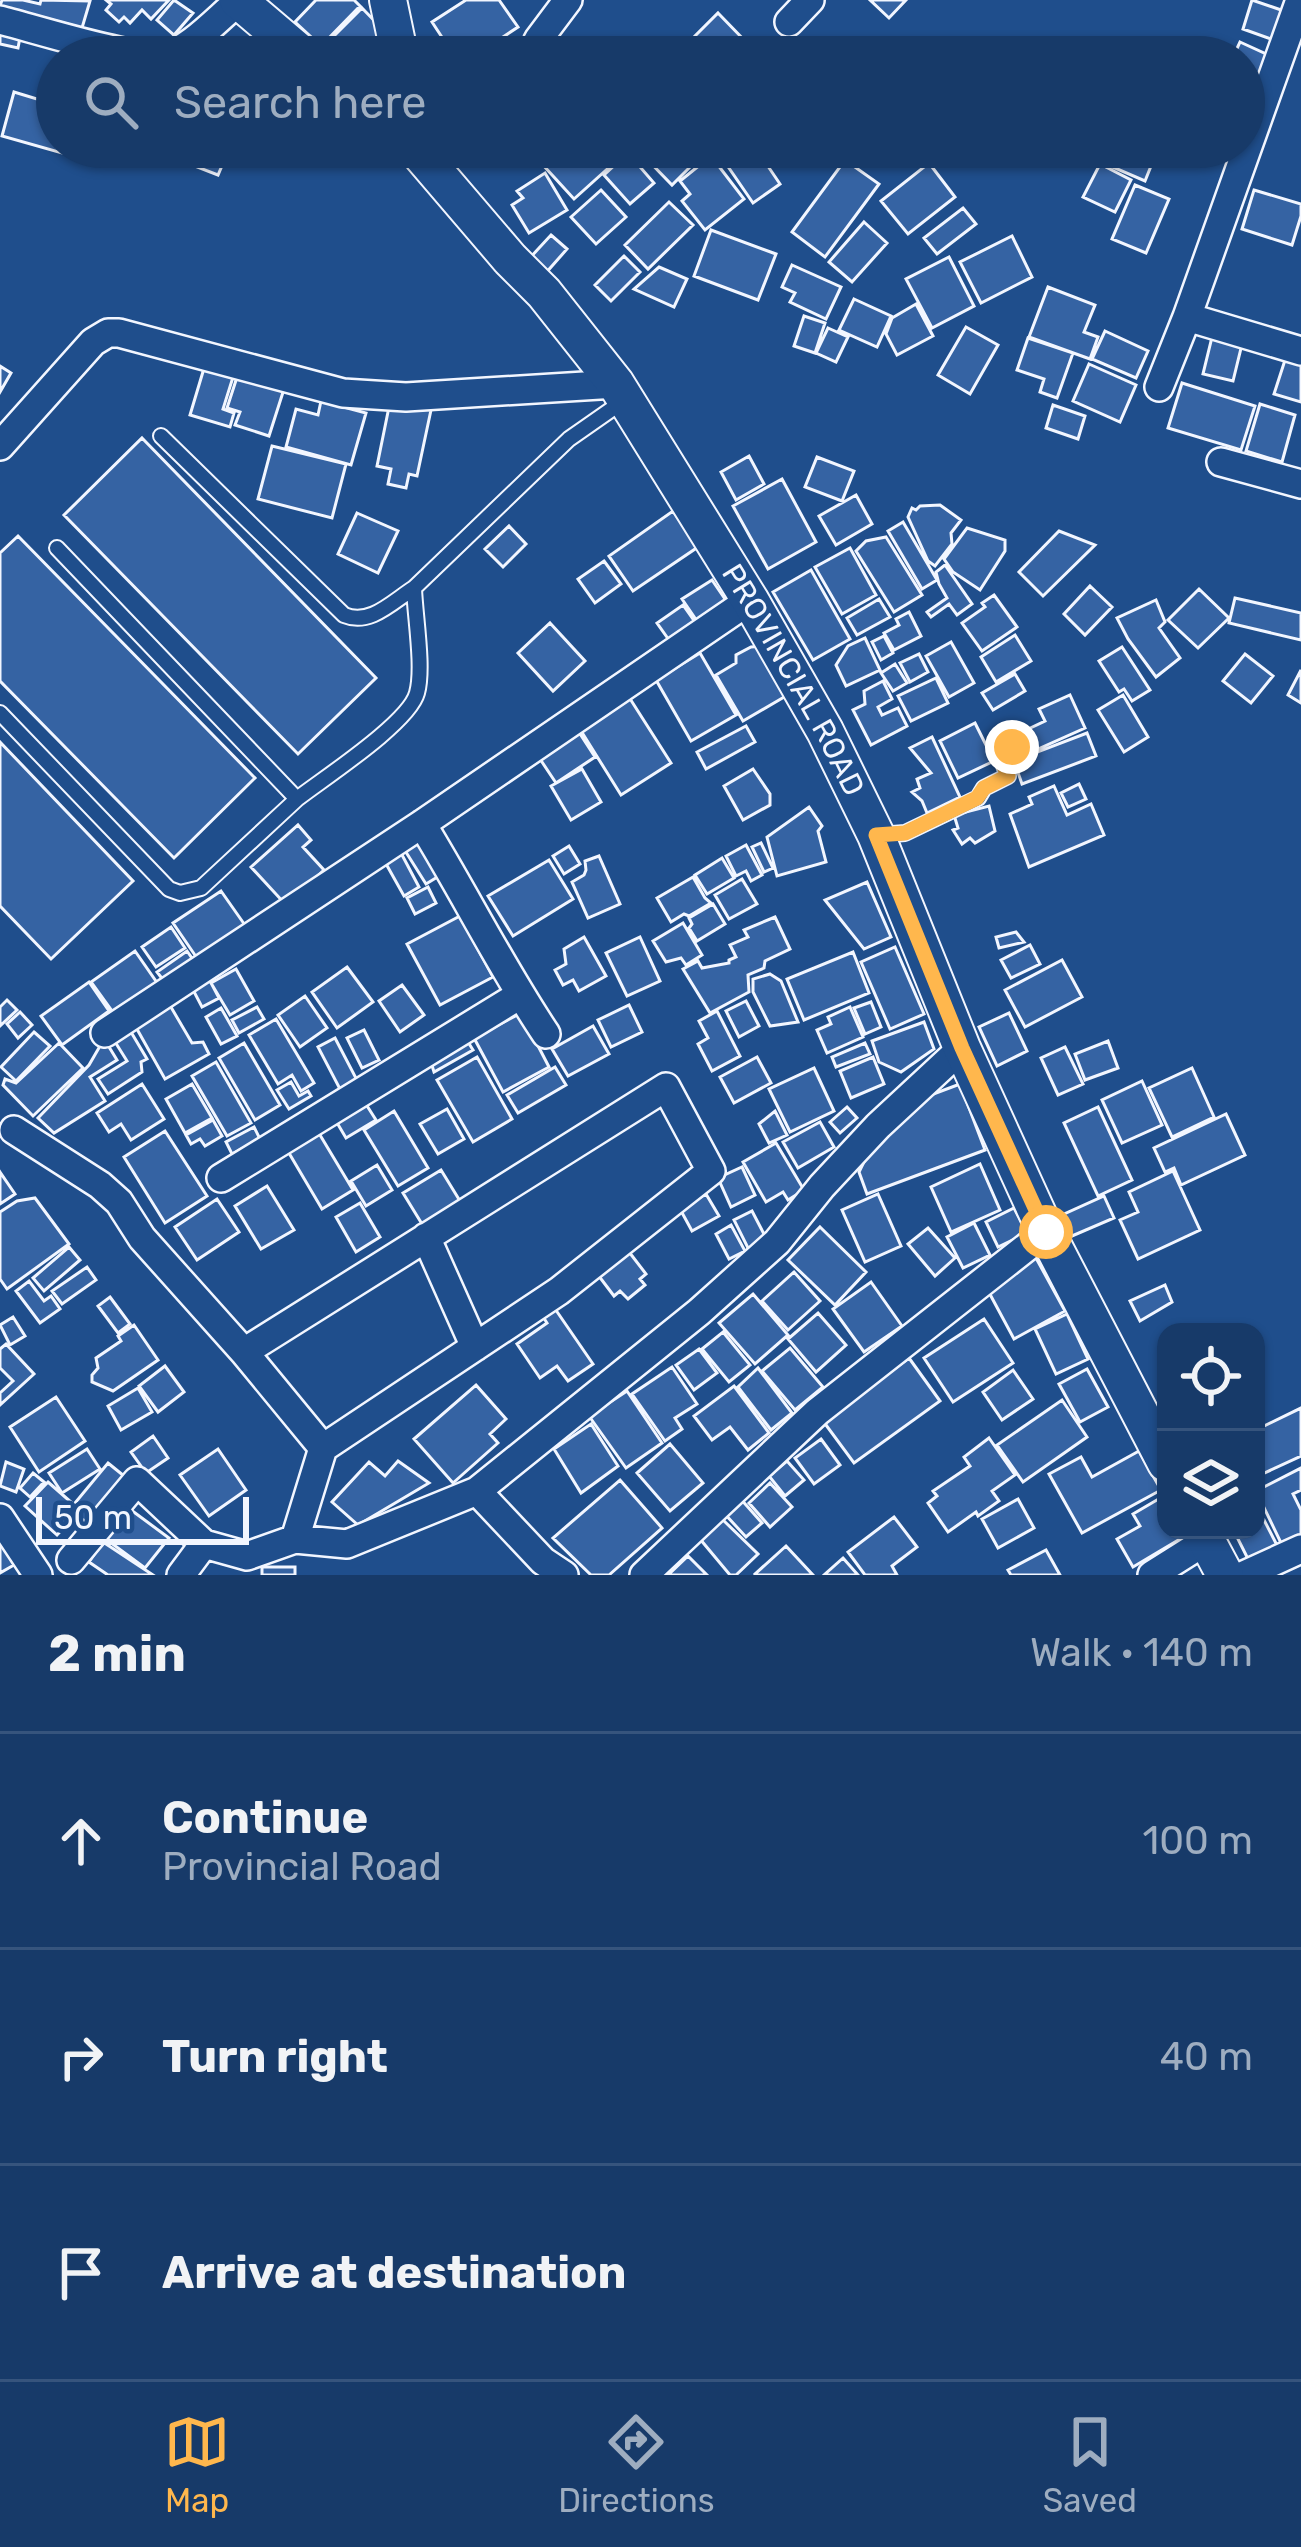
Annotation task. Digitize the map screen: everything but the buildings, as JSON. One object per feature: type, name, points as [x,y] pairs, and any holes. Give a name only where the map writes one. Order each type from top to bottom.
[{"type":"main road","points":[[238,0],[280,36]]},
{"type":"main road","points":[[388,0],[396,36]]},
{"type":"main road","name":"PROVINCIAL ROAD","points":[[432,168],[544,293],[621,392],[825,731],[876,835],[962,1048],[1046,1232],[1157,1446]]},
{"type":"main road","points":[[1205,1539],[1225,1575]]},
{"type":"street","points":[[197,36],[238,0]]},
{"type":"street","points":[[541,36],[568,0]]},
{"type":"street","points":[[789,22],[810,0]]},
{"type":"street","points":[[1265,98],[1300,0]]},
{"type":"street","points":[[0,20],[64,36]]},
{"type":"street","points":[[1159,387],[1240,168]]},
{"type":"street","points":[[1187,317],[1301,351]]},
{"type":"street","points":[[0,446],[93,342],[108,333],[343,393],[406,397],[621,392]]},
{"type":"street","points":[[1221,462],[1301,484]]},
{"type":"street","points":[[105,1033],[749,600]]},
{"type":"street","points":[[422,824],[546,1034]]},
{"type":"street","points":[[221,1178],[520,995]]},
{"type":"street","points":[[71,1560],[137,1481],[203,1544],[247,1556],[295,1539],[347,1544],[476,1491],[699,1312],[761,1256],[878,1126],[962,1048]]},
{"type":"street","points":[[244,1352],[666,1087],[711,1171],[559,1291],[323,1448],[295,1539]]},
{"type":"street","points":[[7,1124],[118,1202],[142,1238],[323,1448]]},
{"type":"street","points":[[644,1575],[817,1412],[1046,1232]]},
{"type":"street","points":[[426,1237],[475,1346]]},
{"type":"street","points":[[476,1491],[546,1570]]},
{"type":"street","points":[[0,1518],[38,1575]]},
{"type":"street","points":[[1152,1575],[1199,1539]]},
{"type":"street","points":[[181,1575],[203,1544]]},
{"type":"street","points":[[1244,1575],[1301,1549]]},
{"type":"lane","points":[[161,436],[344,615],[365,620],[414,588],[621,392]]},
{"type":"lane","points":[[57,548],[296,799]]},
{"type":"lane","points":[[0,713],[169,889],[180,893],[201,888],[296,799],[396,723],[417,697],[414,588]]},
{"type":"lane","points":[[876,835],[905,833],[977,798],[984,788],[1008,776],[1000,755],[1012,747]]},
{"type":"route","points":[[1012,747],[1000,755],[1008,776],[984,788],[977,798],[905,833],[876,835],[962,1048],[1046,1232]]}]
